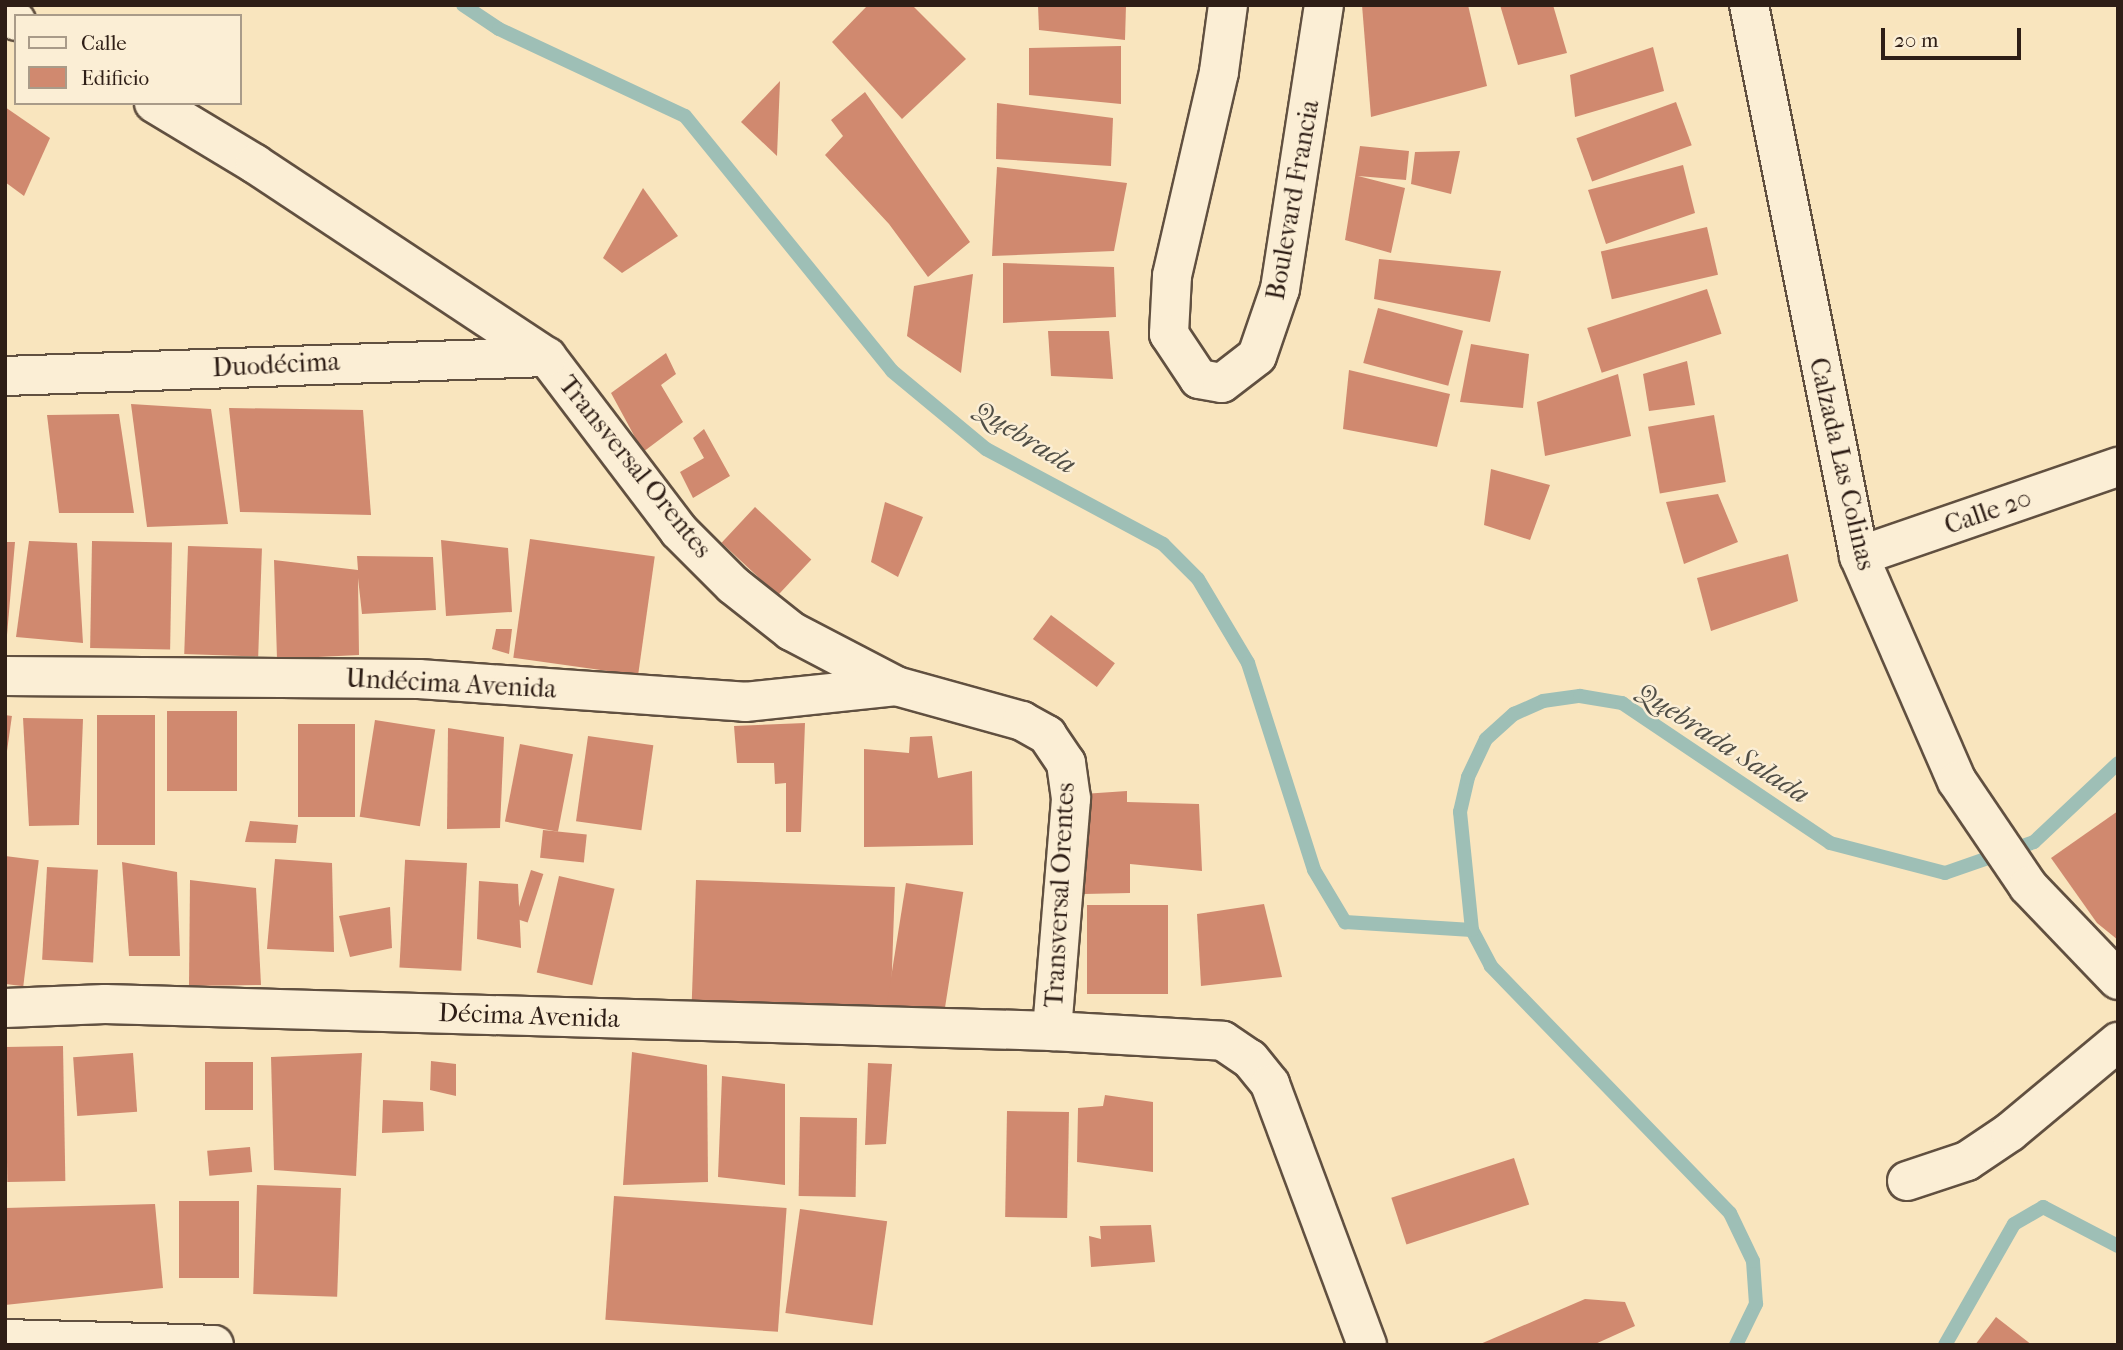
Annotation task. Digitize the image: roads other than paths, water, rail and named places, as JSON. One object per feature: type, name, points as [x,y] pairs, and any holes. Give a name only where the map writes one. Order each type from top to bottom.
[{"type":"street","name":"Boulevard Francia","points":[[1228,5],[1219,72],[1172,276],[1169,334],[1199,379],[1222,383],[1257,356],[1280,289],[1324,5]]},
{"type":"street","name":"Calzada Las Colinas","points":[[1749,5],[1859,556],[1957,781],[2028,886],[2118,980]]},
{"type":"street","name":"Transversal Orentes","points":[[157,105],[255,164],[547,357],[678,531],[733,585],[791,631],[897,686],[1022,721],[1047,735],[1066,763],[1071,799],[1052,1031],[1223,1041],[1250,1059],[1270,1084],[1367,1345]]},
{"type":"street","name":"Duodécima","points":[[5,376],[547,357]]},
{"type":"street","name":"Calle 20","points":[[1859,556],[2118,467]]},
{"type":"street","name":"Undécima Avenida","points":[[5,676],[419,679],[745,702],[897,686]]},
{"type":"street","name":"Décima Avenida","points":[[5,1008],[105,1004],[1052,1031]]},
{"type":"street","points":[[1907,1181],[1967,1161],[2010,1132],[2118,1042]]},
{"type":"street","points":[[5,1339],[214,1345]]},
{"type":"waterway","name":"Quebrada","points":[[463,5],[499,29],[685,116],[892,371],[986,449],[1163,544],[1198,579],[1248,663],[1314,870],[1345,922],[1472,930]]},
{"type":"waterway","name":"Quebrada Salada","points":[[1736,1345],[1756,1304],[1753,1261],[1730,1213],[1491,966],[1472,930],[1460,812],[1468,777],[1486,739],[1514,714],[1543,701],[1580,696],[1622,703],[1830,843],[1945,873],[2034,842],[2118,763]]},
{"type":"waterway","name":"Quebrada Salada","points":[[1945,1345],[2014,1224],[2043,1207],[2118,1246]]}]
